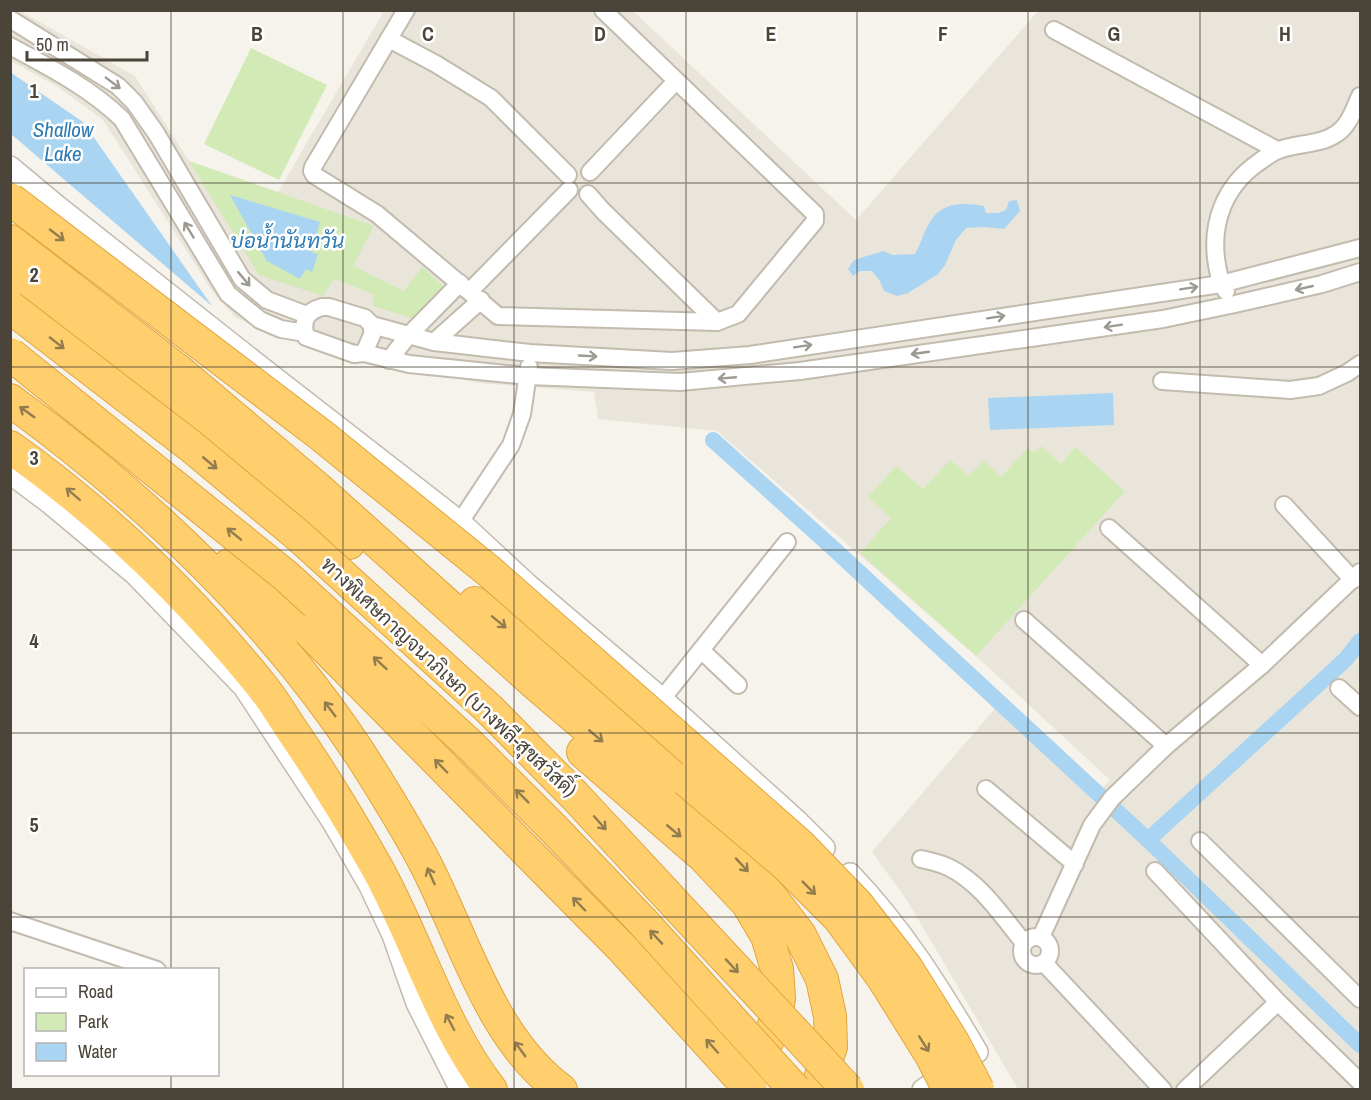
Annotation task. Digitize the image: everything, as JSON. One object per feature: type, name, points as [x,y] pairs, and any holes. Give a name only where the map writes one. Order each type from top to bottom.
[{"type":"highway","points":[[10,199],[321,435],[490,572],[801,846],[857,904],[906,967],[954,1042],[978,1089]]},
{"type":"highway","points":[[10,241],[180,372],[317,488],[538,686],[720,841],[764,888],[800,934],[822,979],[830,1016],[831,1047],[816,1089]]},
{"type":"highway","points":[[10,276],[280,492],[333,529],[616,782],[704,857],[748,904],[767,936],[777,969],[778,998],[775,1023],[765,1046],[731,1089]]},
{"type":"highway","name":"ทางพิเศษกาญจนาภิเษก (บางพลี-สุขสวัสดิ์)","points":[[10,307],[192,447],[300,537],[489,709],[575,796],[848,1089]]},
{"type":"highway","name":"ทางพิเศษกาญจนาภิเษก (บางพลี-สุขสวัสดิ์)","points":[[10,354],[286,576],[468,743],[626,904],[795,1089]]},
{"type":"highway","points":[[10,400],[146,498],[309,631],[614,940],[752,1089]]},
{"type":"highway","points":[[66,440],[189,548],[234,593],[332,711],[379,784],[425,863],[468,958],[504,1026],[520,1051],[542,1076],[561,1089]]},
{"type":"highway","points":[[10,447],[58,482],[128,543],[192,605],[261,685],[314,762],[376,867],[398,907],[439,1000],[474,1068],[491,1089]]},
{"type":"highway","points":[[317,488],[411,552],[552,664],[785,864],[839,918],[883,978],[950,1089]]},
{"type":"street","points":[[406,10],[312,171],[314,175],[376,214],[470,291],[492,312],[505,317],[717,322],[738,314],[816,218],[815,214],[603,10]]},
{"type":"street","points":[[10,19],[118,86],[156,133],[242,279],[267,300],[307,315]]},
{"type":"street","points":[[1054,30],[1277,150]]},
{"type":"street","points":[[389,39],[436,64],[491,98],[568,183],[575,195],[588,194]]},
{"type":"street","points":[[10,46],[96,96],[122,119],[228,294],[260,320],[281,328],[305,333],[311,339],[354,354],[364,353],[410,364],[528,376],[680,382],[800,371],[1163,319],[1235,304],[1360,272]]},
{"type":"street","points":[[74,82],[85,64]]},
{"type":"street","points":[[590,172],[676,81]]},
{"type":"street","points":[[1235,304],[1221,284],[1216,256],[1215,230],[1220,208],[1234,184],[1252,167],[1277,150],[1336,134],[1346,125],[1360,96]]},
{"type":"street","points":[[10,167],[182,305],[460,522],[528,585],[662,699],[797,821],[876,901],[931,975],[977,1052],[923,1089]]},
{"type":"street","points":[[434,342],[470,291],[579,168],[590,172]]},
{"type":"street","points":[[588,194],[594,184],[590,172]]},
{"type":"street","points":[[588,194],[603,212],[717,322]]},
{"type":"street","points":[[305,333],[304,323],[307,315],[314,309],[329,307],[365,318],[372,325],[434,342],[530,353],[672,361],[750,355],[1221,284],[1360,248]]},
{"type":"street","points":[[389,360],[408,336],[470,291]]},
{"type":"street","points":[[180,372],[173,335],[182,305]]},
{"type":"street","points":[[364,353],[372,335],[372,325]]},
{"type":"street","points":[[460,522],[511,445],[522,414],[530,353]]},
{"type":"street","points":[[1162,381],[1290,390],[1319,386],[1360,364]]},
{"type":"street","points":[[10,474],[50,503],[135,574],[244,687],[333,822],[370,886],[393,935],[417,1003],[461,1089]]},
{"type":"street","points":[[1041,938],[1092,825],[1102,809],[1166,746],[1262,664],[1357,576],[1284,505]]},
{"type":"street","points":[[1109,528],[1262,664]]},
{"type":"street","points":[[662,699],[787,542]]},
{"type":"street","points":[[1024,620],[1166,746]]},
{"type":"street","points":[[700,650],[738,685]]},
{"type":"street","points":[[1339,688],[1360,707]]},
{"type":"street","points":[[986,789],[1074,864]]},
{"type":"street","points":[[1200,841],[1360,999]]},
{"type":"street","points":[[921,859],[947,866],[964,876],[983,894],[1024,942]]},
{"type":"street","points":[[1155,871],[1278,1002],[1360,1082]]},
{"type":"street","points":[[10,921],[154,968]]},
{"type":"street","points":[[1032,937],[1041,938],[1048,943],[1051,952],[1048,960],[1040,966],[1031,965],[1024,960],[1021,951],[1024,942],[1032,937]]},
{"type":"street","points":[[1044,963],[1163,1089]]},
{"type":"street","points":[[1185,1089],[1278,1002]]},
{"type":"shaded area","points":[[11,11],[20,11],[135,76],[189,161],[278,192],[384,11],[633,11],[856,220],[1038,11],[1360,11],[1360,1089],[1018,1089],[908,902],[872,852],[997,706],[1093,797],[1110,780],[976,656],[717,431],[598,419],[594,392],[479,383],[313,348],[236,318],[212,291],[103,120],[58,87],[11,61]]},
{"type":"green space","points":[[251,48],[327,85],[279,180],[204,144]]},
{"type":"green space","points":[[189,161],[374,226],[353,266],[404,291],[422,267],[447,289],[412,318],[373,306],[373,294],[334,279],[323,296],[259,275]]},
{"type":"green space","points":[[1041,446],[1061,464],[1075,447],[1125,491],[976,656],[860,553],[891,518],[868,497],[896,466],[923,489],[950,460],[969,476],[984,461],[1001,477],[1028,448],[1034,453]]},
{"type":"water","name":"Shallow Lake","points":[[10,72],[83,122],[212,306],[11,134]]},
{"type":"water","name":"บ่อน้ำนันทวัน","points":[[230,195],[320,222],[311,252],[318,254],[312,272],[306,269],[300,279],[267,261]]},
{"type":"water","points":[[1017,200],[1020,211],[1004,229],[966,228],[956,240],[945,265],[938,274],[908,293],[897,296],[884,291],[872,271],[860,271],[853,276],[848,269],[854,260],[883,251],[893,255],[915,254],[934,217],[939,211],[952,205],[984,206],[986,213],[998,213],[1006,210],[1009,201]]},
{"type":"water","points":[[1113,393],[1114,425],[990,430],[988,398]]},
{"type":"waterway","points":[[713,440],[1148,840],[1360,1045]]},
{"type":"waterway","points":[[1148,840],[1346,659],[1360,641]]}]
